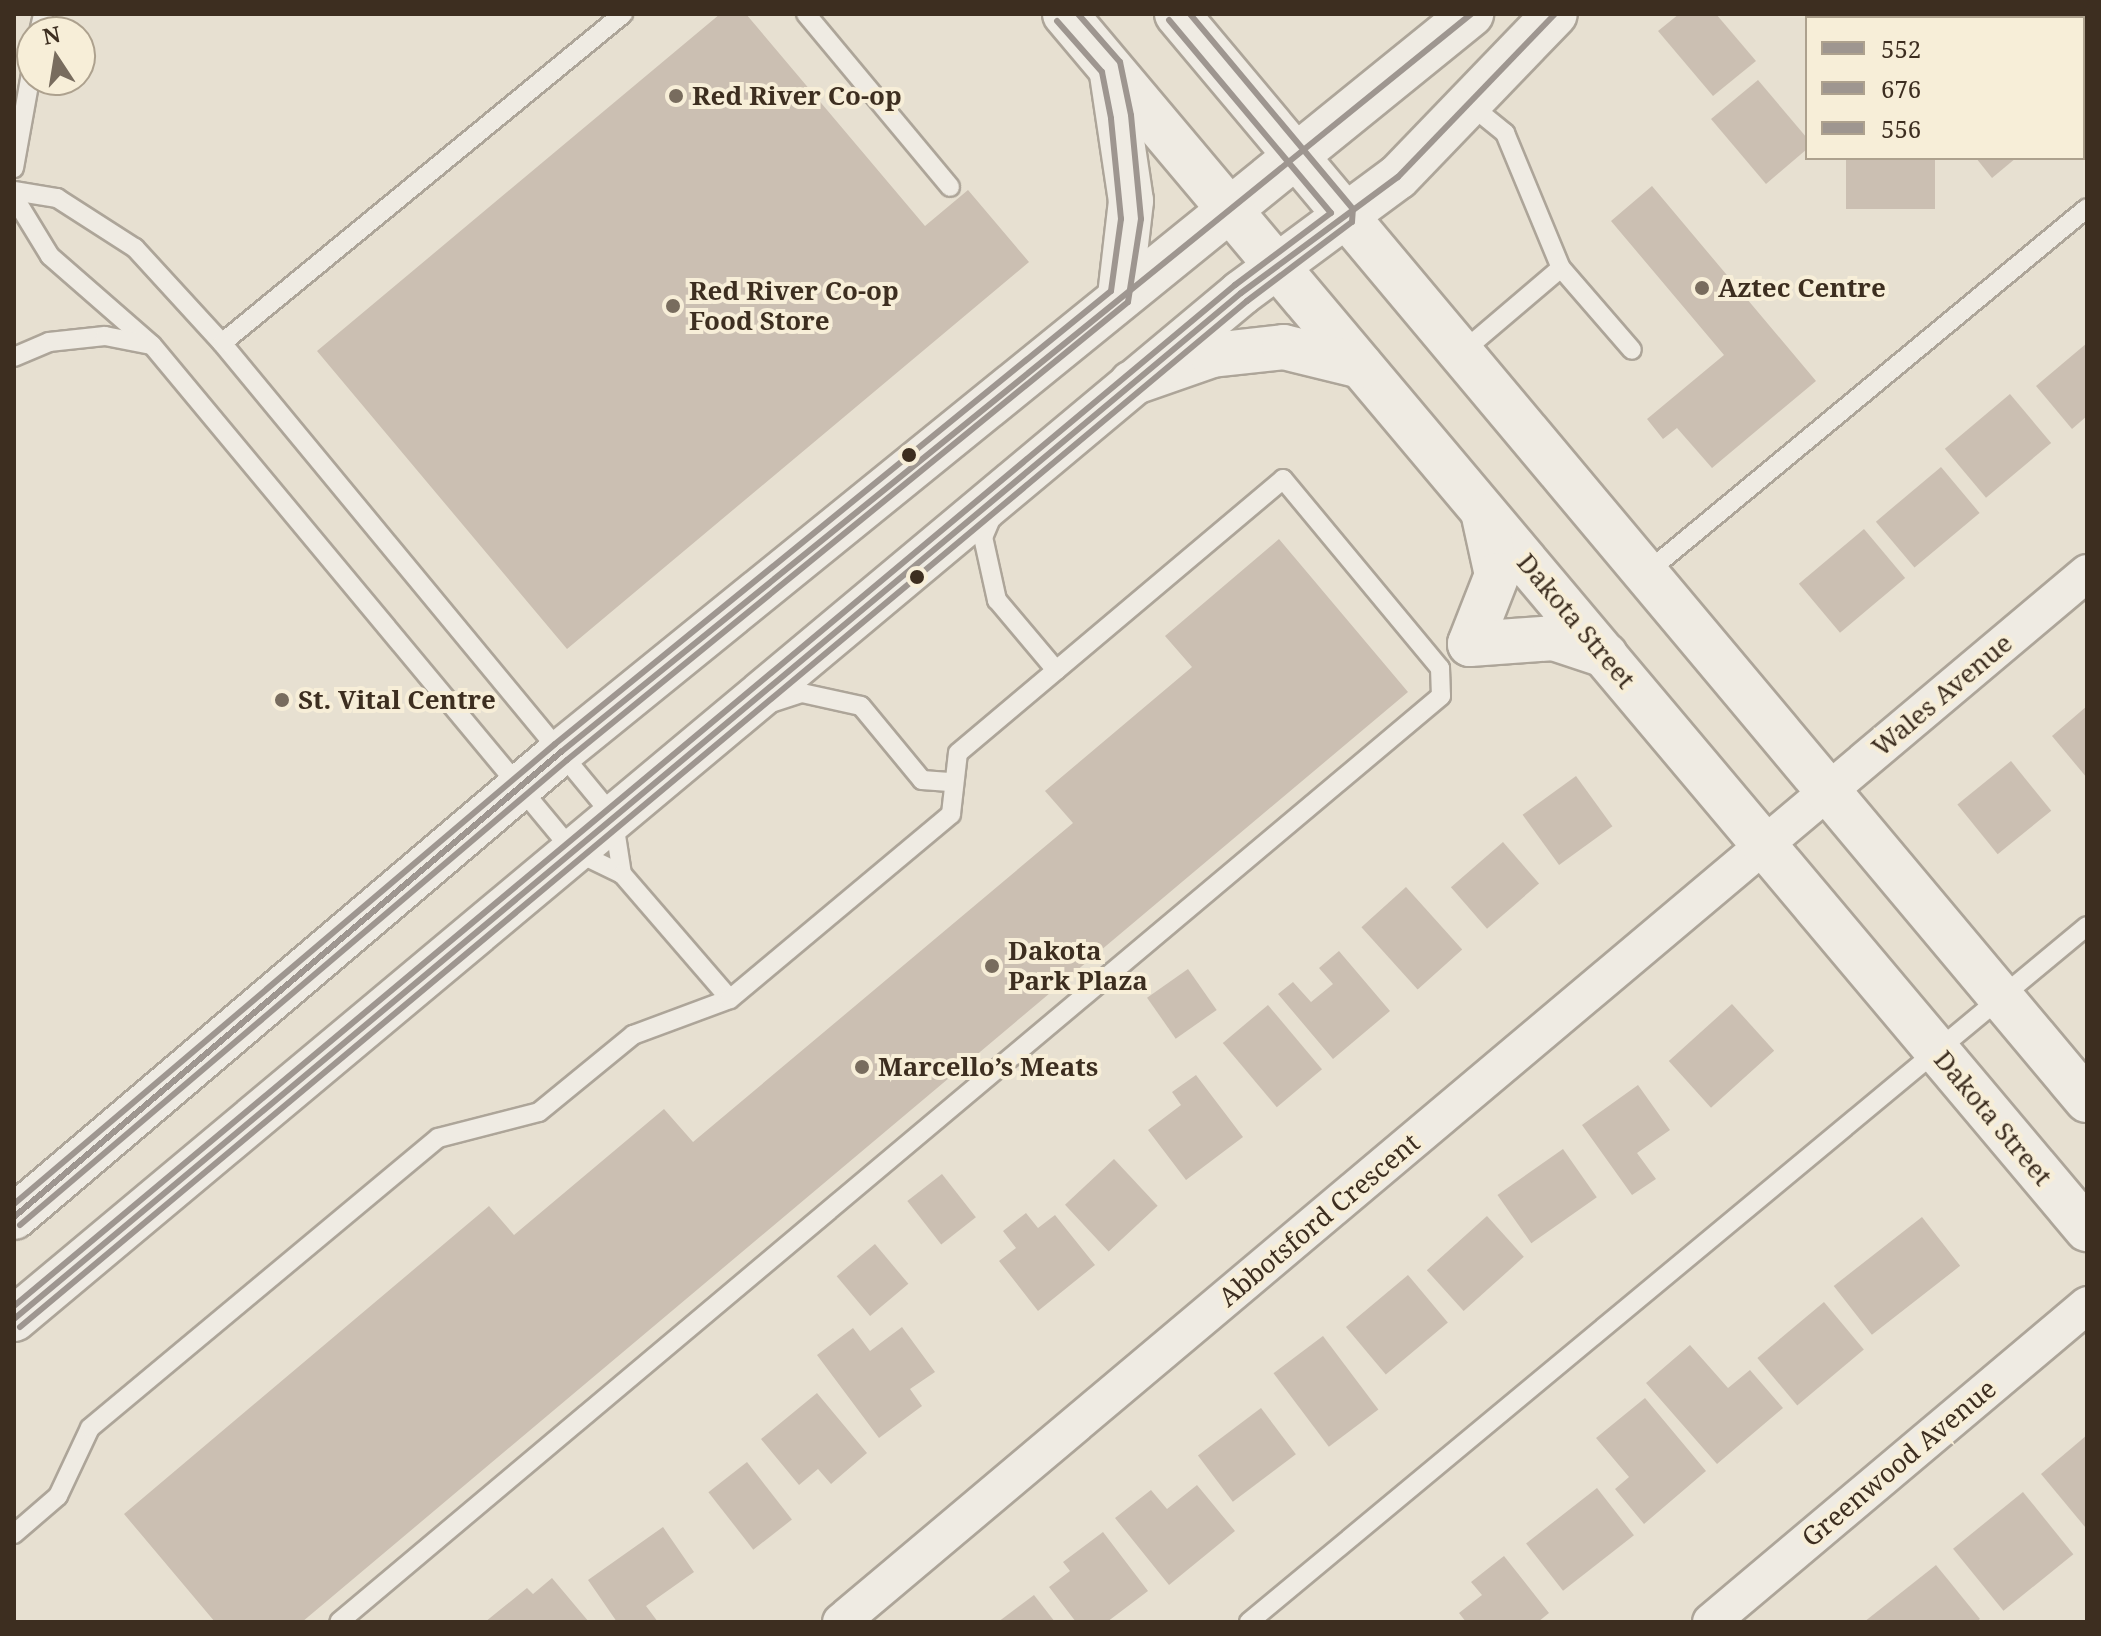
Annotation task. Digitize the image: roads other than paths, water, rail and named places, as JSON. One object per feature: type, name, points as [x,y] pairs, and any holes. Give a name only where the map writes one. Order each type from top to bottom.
[{"type":"street","name":"Dakota Street","points":[[1065,14],[1605,655],[1796,817],[2001,999],[2087,1100]]},
{"type":"street","name":"Dakota Street","points":[[1177,14],[1646,573],[1937,1052],[2087,1229]]},
{"type":"street","points":[[14,1319],[1132,383],[1277,265],[1398,177],[1555,14]]},
{"type":"street","points":[[14,1217],[561,752],[1460,19]]},
{"type":"street","points":[[1111,67],[1130,168],[1131,219],[1120,296]]},
{"type":"street","points":[[1132,383],[1212,355],[1284,347],[1361,366]]},
{"type":"street","points":[[1455,656],[1497,575],[1483,510]]},
{"type":"street","name":"Wales Avenue","points":[[1796,817],[2087,573]]},
{"type":"street","points":[[1455,656],[1554,638],[1605,655]]},
{"type":"street","name":"Abbotsford Crescent","points":[[841,1622],[1796,817]]},
{"type":"street","name":"Greenwood Avenue","points":[[1711,1622],[2087,1305]]},
{"type":"lane","points":[[222,343],[623,14]]},
{"type":"lane","points":[[806,14],[950,187]]},
{"type":"lane","points":[[14,168],[27,96]]},
{"type":"lane","points":[[1468,103],[1505,133],[1561,268],[1632,350]]},
{"type":"lane","points":[[14,194],[57,198],[135,248],[222,343],[613,816],[622,874]]},
{"type":"lane","points":[[14,194],[50,256],[152,345],[572,850],[622,874],[730,999]]},
{"type":"lane","points":[[1646,573],[2087,208]]},
{"type":"lane","points":[[1461,353],[1561,268]]},
{"type":"lane","points":[[14,357],[49,342],[105,336],[152,345]]},
{"type":"lane","points":[[14,1534],[58,1496],[90,1428],[438,1138],[539,1112],[633,1035],[730,999],[951,814],[958,753],[1283,479],[1455,656],[1441,696],[339,1622]]},
{"type":"lane","points":[[1002,491],[983,537],[997,600],[1056,670]]},
{"type":"lane","points":[[738,714],[802,693],[861,706],[922,780],[953,782]]},
{"type":"lane","points":[[1249,1622],[2087,926]]},
{"type":"place","name":"Red River Co-op","points":[[676,96]]},
{"type":"place","name":"Aztec Centre","points":[[1702,288]]},
{"type":"place","name":"Red River Co-op Food Store","points":[[673,306]]},
{"type":"place","name":"St. Vital Centre","points":[[282,700]]},
{"type":"place","name":"Dakota Park Plaza","points":[[992,966]]},
{"type":"place","name":"Marcello’s Meats","points":[[862,1067]]}]
